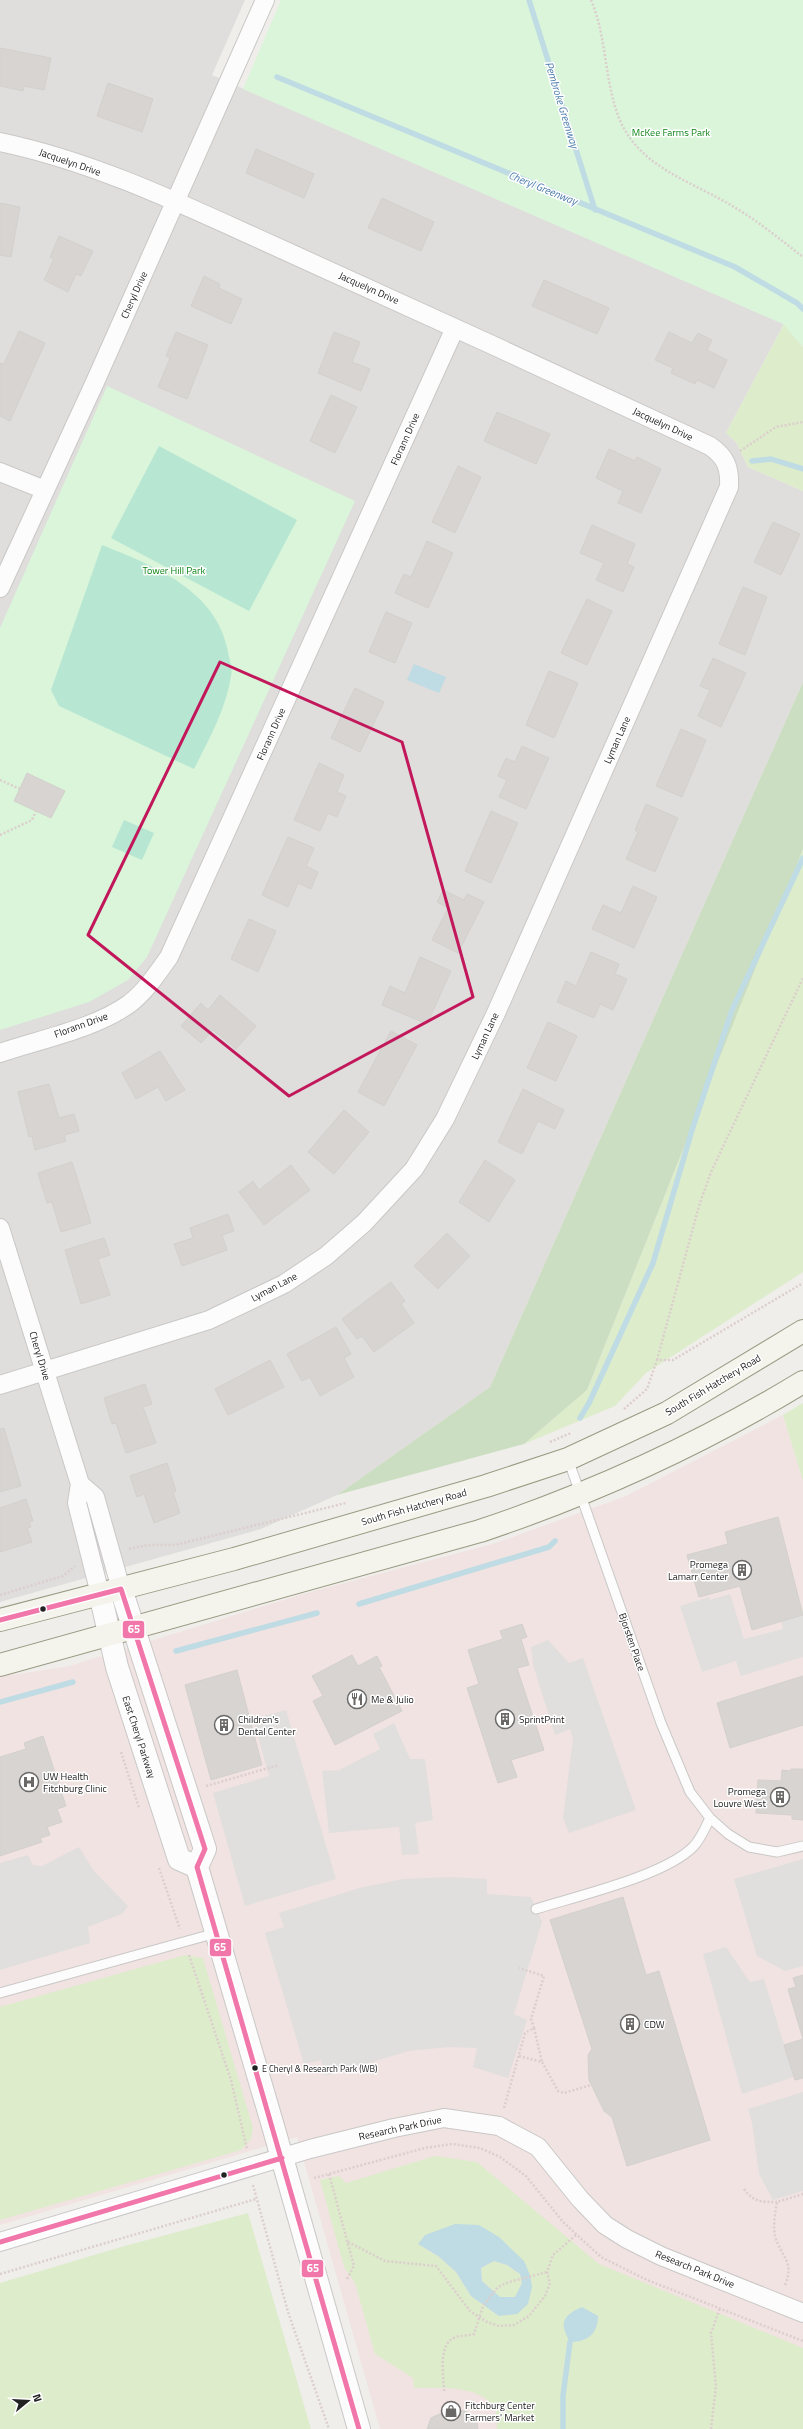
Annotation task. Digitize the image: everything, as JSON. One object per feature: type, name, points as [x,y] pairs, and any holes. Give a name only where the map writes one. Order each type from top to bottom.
[{"type":"main road","name":"South Fish Hatchery Road","points":[[0,1620],[234,1559],[486,1486],[568,1459],[667,1413],[803,1331]]},
{"type":"main road","points":[[0,1665],[480,1531],[533,1513],[581,1494],[694,1443],[753,1412],[803,1382]]},
{"type":"street","name":"Cheryl Drive","points":[[0,588],[265,0]]},
{"type":"street","name":"Jacquelyn Drive","points":[[0,142],[46,152],[175,202],[455,328],[710,446],[726,460]]},
{"type":"street","name":"Florann Drive","points":[[0,1052],[103,1019],[130,1003],[150,983],[169,957],[455,328]]},
{"type":"street","name":"Lyman Lane","points":[[0,1385],[209,1320],[284,1284],[326,1256],[364,1222],[414,1169],[445,1120],[496,1014],[729,487],[730,475],[726,460]]},
{"type":"street","points":[[0,472],[45,490]]},
{"type":"street","name":"Cheryl Drive","points":[[0,1228],[80,1484],[95,1497],[111,1591]]},
{"type":"street","points":[[111,1591],[132,1628],[205,1849],[197,1868],[282,2158],[359,2429]]},
{"type":"street","name":"East Cheryl Parkway","points":[[111,1591],[110,1634],[117,1667],[178,1859],[197,1868]]},
{"type":"street","name":"Research Park Drive","points":[[0,2242],[282,2158],[394,2128],[444,2118],[499,2126],[538,2147],[580,2199],[605,2225],[627,2239],[661,2256],[803,2313]]},
{"type":"lane","name":"Bjorsten Place","points":[[568,1459],[672,1754],[690,1792],[710,1818],[728,1834],[749,1847],[777,1852],[803,1846]]},
{"type":"lane","points":[[536,1909],[642,1875],[676,1860],[693,1847],[710,1818]]},
{"type":"lane","points":[[0,1993],[216,1933]]},
{"type":"path","points":[[591,0],[598,16],[608,76],[619,119],[636,147],[658,167],[735,207],[803,257]]},
{"type":"path","points":[[726,460],[776,427],[803,422]]},
{"type":"path","points":[[0,780],[20,789]]},
{"type":"path","points":[[0,835],[32,820],[36,811]]},
{"type":"path","points":[[619,1414],[647,1389],[657,1360],[699,1206],[711,1172],[803,978]]},
{"type":"path","points":[[657,1360],[673,1360],[803,1283]]},
{"type":"path","points":[[546,1443],[572,1432]]},
{"type":"path","points":[[130,1549],[147,1545],[176,1545],[349,1502]]},
{"type":"path","points":[[0,1595],[63,1576],[78,1564]]},
{"type":"path","points":[[203,1787],[279,1765]]},
{"type":"path","points":[[191,1960],[231,2080],[247,2149]]},
{"type":"path","points":[[519,1968],[544,1976],[531,2019],[542,2062],[558,2091],[564,2093],[591,2085]]},
{"type":"path","points":[[499,2126],[525,2033],[534,2028]]},
{"type":"path","points":[[519,2056],[542,2062]]},
{"type":"path","points":[[314,2178],[425,2148],[452,2144],[480,2148],[500,2157],[526,2176],[576,2235],[601,2257],[647,2280],[803,2341]]},
{"type":"path","points":[[329,2174],[354,2266],[347,2279]]},
{"type":"path","points":[[253,2184],[288,2312],[329,2429]]},
{"type":"path","points":[[744,2189],[751,2199],[759,2202],[777,2202],[803,2194]]},
{"type":"path","points":[[0,2274],[256,2199]]},
{"type":"path","points":[[777,2202],[774,2219],[775,2236],[789,2267],[787,2280],[778,2303]]},
{"type":"path","points":[[348,2242],[385,2262],[436,2266],[470,2311],[499,2326],[514,2325],[529,2316],[545,2296],[550,2283],[547,2272],[553,2255],[576,2235]]},
{"type":"path","points":[[444,2391],[443,2355],[446,2345],[455,2337],[474,2334],[477,2328],[478,2316],[494,2291],[509,2282],[547,2272]]},
{"type":"path","points":[[711,2429],[716,2386],[711,2334],[720,2308]]},
{"type":"highlighted area","points":[[220,662],[402,742],[473,997],[289,1096],[88,935]]},
{"type":"shaded area","points":[[0,0],[245,0],[212,75],[784,324],[726,433],[736,442],[748,467],[803,491],[803,682],[490,1387],[337,1495],[261,1529],[0,1602]]},
{"type":"shaded area","points":[[783,1415],[803,1481],[803,2429],[380,2429],[297,2137],[0,2225],[0,1677],[69,1666],[303,1594],[496,1543],[626,1496]]},
{"type":"shaded area","points":[[730,1594],[744,1639],[783,1629],[781,1621],[803,1615],[803,1657],[741,1676],[736,1661],[702,1672],[680,1606],[709,1597],[710,1600]]},
{"type":"shaded area","points":[[548,1640],[569,1663],[583,1658],[636,1810],[569,1833],[563,1818],[573,1738],[570,1729],[555,1735],[533,1665],[531,1647]]},
{"type":"shaded area","points":[[286,1710],[336,1879],[245,1906],[213,1793],[269,1776],[253,1719]]},
{"type":"shaded area","points":[[394,1723],[410,1759],[425,1759],[433,1820],[415,1823],[419,1854],[402,1855],[399,1827],[329,1833],[322,1771],[339,1770],[380,1749],[373,1734]]},
{"type":"shaded area","points":[[79,1847],[94,1871],[128,1906],[122,1914],[88,1927],[90,1943],[0,1970],[0,1863],[28,1855],[33,1865],[42,1866]]},
{"type":"shaded area","points":[[803,1859],[803,1966],[785,1971],[757,1956],[734,1879]]},
{"type":"shaded area","points":[[449,1877],[487,1879],[487,1894],[531,1897],[542,1922],[514,2014],[527,2020],[508,2078],[473,2067],[477,2048],[449,2047],[409,2051],[325,2076],[321,2060],[304,2064],[265,1933],[284,1927],[279,1913],[359,1888],[403,1879]]},
{"type":"shaded area","points":[[726,1947],[750,1982],[764,1979],[794,2077],[742,2094],[703,1954]]},
{"type":"shaded area","points":[[803,2092],[803,2191],[773,2200],[759,2174],[752,2123],[748,2109]]},
{"type":"green space","name":"McKee Farms Park","points":[[281,0],[803,0],[803,347],[783,324],[243,89]]},
{"type":"green space","points":[[784,324],[803,347],[803,491],[748,467],[736,442],[726,433]]},
{"type":"green space","name":"Tower Hill Park","points":[[107,386],[355,501],[147,957],[128,980],[89,1002],[0,1030],[0,628]]},
{"type":"green space","points":[[159,446],[297,520],[249,611],[111,538]]},
{"type":"green space","points":[[102,545],[142,562],[180,583],[197,596],[211,612],[222,630],[231,667],[229,688],[216,724],[194,769],[59,706],[51,690]]},
{"type":"green space","points":[[803,682],[803,849],[587,1390],[524,1444],[337,1495],[490,1387]]},
{"type":"green space","points":[[124,820],[154,833],[142,860],[112,847]]},
{"type":"green space","points":[[803,849],[803,1272],[646,1373],[615,1406],[524,1444],[587,1390]]},
{"type":"green space","points":[[803,1403],[803,1481],[783,1415]]},
{"type":"green space","points":[[185,1955],[203,1958],[253,2128],[251,2139],[241,2150],[0,2220],[0,2007]]},
{"type":"green space","points":[[435,2156],[477,2162],[599,2264],[803,2348],[803,2429],[497,2429],[496,2413],[491,2404],[483,2397],[473,2392],[448,2388],[414,2388],[413,2378],[375,2354],[355,2283],[344,2267],[320,2180],[339,2176],[346,2183]],"holes":[[[427,2250],[524,2261],[527,2304],[499,2316],[471,2296],[456,2272],[438,2256]]]},
{"type":"green space","points":[[248,2213],[311,2429],[0,2429],[0,2283],[121,2247]]},
{"type":"green space","points":[[494,2261],[507,2265],[520,2274],[522,2283],[515,2297],[500,2297],[482,2281],[481,2268]]},
{"type":"water","points":[[414,664],[446,677],[439,693],[407,680]]},
{"type":"water","points":[[455,2224],[479,2225],[499,2237],[524,2261],[530,2275],[532,2287],[528,2304],[517,2314],[499,2316],[471,2296],[456,2272],[438,2256],[418,2244],[425,2235]],"holes":[[[494,2261],[507,2265],[520,2274],[522,2283],[515,2297],[500,2297],[482,2281],[481,2268]]]},
{"type":"water","points":[[582,2307],[598,2316],[596,2328],[594,2332],[586,2339],[570,2342],[564,2330],[564,2321],[575,2310]]},
{"type":"building","points":[[0,48],[51,58],[44,90],[24,86],[23,91],[0,86]]},
{"type":"building","points":[[108,83],[153,99],[142,132],[97,116]]},
{"type":"building","points":[[256,149],[314,174],[304,198],[246,173]]},
{"type":"building","points":[[382,198],[434,222],[421,251],[368,228]]},
{"type":"building","points":[[0,203],[20,207],[11,257],[0,255]]},
{"type":"building","points":[[59,236],[93,251],[81,276],[76,274],[68,292],[44,280],[54,259],[50,257]]},
{"type":"building","points":[[204,276],[220,284],[219,288],[242,299],[231,324],[191,306]]},
{"type":"building","points":[[544,280],[609,308],[597,334],[532,306]]},
{"type":"building","points":[[19,331],[45,343],[10,421],[0,416],[0,363],[4,364]]},
{"type":"building","points":[[176,332],[208,345],[187,399],[158,387],[170,358],[166,356]]},
{"type":"building","points":[[334,332],[360,342],[352,362],[370,369],[361,391],[318,373]]},
{"type":"building","points":[[669,332],[692,343],[698,333],[712,340],[707,350],[727,360],[714,388],[697,380],[695,384],[671,373],[673,368],[655,360]]},
{"type":"building","points":[[331,395],[357,407],[335,453],[310,441]]},
{"type":"building","points":[[497,412],[550,434],[536,464],[484,441]]},
{"type":"building","points":[[609,449],[635,461],[637,457],[661,469],[641,513],[618,503],[623,491],[596,478]]},
{"type":"building","points":[[458,466],[481,477],[455,533],[432,522]]},
{"type":"building","points":[[773,522],[800,534],[781,575],[754,562]]},
{"type":"building","points":[[592,525],[635,544],[627,564],[634,567],[623,592],[596,580],[604,563],[580,553]]},
{"type":"building","points":[[427,541],[453,553],[428,608],[395,593],[404,574],[411,577]]},
{"type":"building","points":[[743,587],[767,597],[745,655],[719,644]]},
{"type":"building","points":[[587,599],[612,611],[587,665],[561,653]]},
{"type":"building","points":[[386,612],[412,623],[395,663],[369,652]]},
{"type":"building","points":[[713,658],[746,673],[721,727],[698,716],[710,690],[700,686]]},
{"type":"building","points":[[549,671],[578,683],[554,738],[526,725]]},
{"type":"building","points":[[355,688],[384,702],[360,752],[331,738]]},
{"type":"building","points":[[681,729],[706,740],[682,797],[656,786]]},
{"type":"building","points":[[522,746],[549,758],[526,809],[499,797],[507,780],[498,776],[506,758],[515,762]]},
{"type":"building","points":[[319,763],[344,775],[337,792],[346,796],[337,817],[328,813],[320,831],[294,820]]},
{"type":"building","points":[[27,773],[65,791],[51,818],[14,801]]},
{"type":"building","points":[[646,804],[678,818],[655,872],[626,859],[638,832],[635,830]]},
{"type":"building","points":[[491,811],[518,823],[491,883],[465,871]]},
{"type":"building","points":[[288,837],[314,848],[306,866],[318,872],[311,889],[298,883],[288,907],[262,895]]},
{"type":"building","points":[[633,886],[657,897],[634,948],[592,929],[603,905],[621,913]]},
{"type":"building","points":[[443,890],[464,900],[467,894],[484,902],[458,953],[432,940],[448,908],[437,902]]},
{"type":"building","points":[[249,919],[276,931],[258,972],[231,959]]},
{"type":"building","points":[[591,952],[619,964],[615,974],[627,979],[613,1010],[600,1004],[594,1018],[557,1002],[566,981],[576,986]]},
{"type":"building","points":[[420,957],[451,971],[427,1024],[382,1005],[390,986],[405,993]]},
{"type":"building","points":[[220,995],[256,1026],[236,1049],[213,1030],[201,1043],[181,1026],[201,1003],[208,1010]]},
{"type":"building","points":[[548,1022],[577,1036],[556,1081],[527,1068]]},
{"type":"building","points":[[391,1031],[417,1045],[384,1106],[358,1092]]},
{"type":"building","points":[[160,1051],[185,1090],[166,1101],[158,1087],[136,1099],[122,1073]]},
{"type":"building","points":[[49,1084],[59,1118],[74,1114],[79,1131],[64,1135],[66,1141],[35,1150],[32,1136],[29,1137],[18,1092]]},
{"type":"building","points":[[523,1089],[564,1110],[555,1129],[538,1121],[522,1154],[498,1142]]},
{"type":"building","points":[[344,1110],[369,1132],[334,1174],[308,1152]]},
{"type":"building","points":[[485,1160],[515,1180],[489,1222],[459,1202]]},
{"type":"building","points":[[72,1162],[91,1223],[61,1232],[52,1202],[47,1203],[38,1173]]},
{"type":"building","points":[[291,1165],[310,1190],[264,1225],[239,1192],[253,1181],[259,1190]]},
{"type":"building","points":[[228,1214],[234,1231],[222,1235],[227,1250],[182,1266],[174,1244],[193,1238],[190,1228]]},
{"type":"building","points":[[447,1233],[470,1256],[438,1289],[414,1266]]},
{"type":"building","points":[[104,1238],[110,1255],[98,1259],[110,1295],[81,1304],[65,1250]]},
{"type":"building","points":[[391,1282],[405,1301],[401,1304],[414,1323],[374,1352],[362,1336],[357,1339],[342,1319]]},
{"type":"building","points":[[336,1327],[351,1354],[344,1358],[354,1377],[320,1396],[310,1377],[302,1381],[287,1354]]},
{"type":"building","points":[[270,1360],[284,1387],[228,1415],[215,1389]]},
{"type":"building","points":[[145,1384],[152,1404],[143,1407],[156,1443],[126,1453],[116,1423],[112,1424],[104,1398]]},
{"type":"building","points":[[4,1428],[21,1486],[0,1492],[0,1429]]},
{"type":"building","points":[[167,1463],[176,1491],[173,1492],[180,1513],[154,1523],[144,1494],[137,1497],[130,1476]]},
{"type":"building","points":[[26,1499],[33,1521],[29,1522],[31,1527],[27,1528],[32,1542],[0,1552],[0,1508]]},
{"type":"building","name":"Promega Lamarr Center","points":[[778,1517],[803,1615],[752,1630],[740,1586],[699,1597],[687,1555],[728,1544],[725,1532]]},
{"type":"building","name":"SprintPrint","points":[[522,1624],[527,1637],[521,1639],[529,1665],[517,1668],[544,1750],[511,1760],[517,1777],[498,1783],[467,1688],[479,1684],[468,1650],[503,1639],[500,1631]]},
{"type":"building","name":"Me & Julio","points":[[352,1655],[358,1666],[377,1656],[382,1666],[379,1667],[402,1711],[335,1745],[313,1701],[323,1696],[312,1676]]},
{"type":"building","name":"Children's Dental Center","points":[[237,1670],[262,1765],[211,1780],[185,1685]]},
{"type":"building","points":[[803,1676],[803,1725],[730,1748],[717,1703]]},
{"type":"building","name":"UW Health Fitchburg Clinic","points":[[43,1736],[66,1806],[57,1809],[62,1822],[47,1827],[50,1835],[40,1838],[42,1842],[0,1856],[0,1757],[26,1749],[24,1743]]},
{"type":"building","name":"Promega Louvre West","points":[[791,1769],[803,1769],[803,1820],[792,1819],[792,1815],[756,1813],[758,1780],[781,1781],[782,1770],[790,1771]]},
{"type":"building","name":"CDW","points":[[623,1897],[646,1975],[659,1971],[710,2140],[627,2166],[612,2117],[604,2111],[589,2080],[588,2055],[592,2049],[550,1920]]},
{"type":"building","points":[[803,1975],[803,2039],[788,1989],[796,1987],[793,1978]]},
{"type":"building","points":[[803,2039],[803,2078],[795,2080],[784,2045]]},
{"type":"building","points":[[448,2410],[466,2411],[477,2423],[478,2429],[427,2429],[431,2418]]},
{"type":"waterway","name":"Pembroke Greenway","points":[[529,0],[595,210]]},
{"type":"waterway","name":"Cheryl Greenway","points":[[277,77],[735,267],[797,303],[803,309]]},
{"type":"waterway","points":[[752,461],[771,459],[803,469]]},
{"type":"waterway","points":[[580,1418],[589,1403],[653,1263],[692,1130],[732,1010],[803,858]]},
{"type":"waterway","points":[[359,1604],[549,1547],[555,1541]]},
{"type":"waterway","points":[[176,1651],[317,1613]]},
{"type":"waterway","points":[[0,1702],[73,1682]]},
{"type":"waterway","points":[[563,2429],[563,2396],[570,2342]]},
{"type":"transit line","name":"65","points":[[0,1620],[121,1589],[205,1849],[197,1867],[359,2429]]},
{"type":"transit line","name":"65","points":[[0,2242],[282,2158]]},
{"type":"place","name":"Promega Lamarr Center","points":[[742,1570]]},
{"type":"place","name":"Me & Julio","points":[[357,1699]]},
{"type":"place","name":"SprintPrint","points":[[505,1719]]},
{"type":"place","name":"Children's Dental Center","points":[[224,1725]]},
{"type":"place","name":"UW Health Fitchburg Clinic","points":[[29,1782]]},
{"type":"place","name":"Promega Louvre West","points":[[780,1797]]},
{"type":"place","name":"CDW","points":[[630,2024]]},
{"type":"place","name":"E Cheryl & Research Park (WB)","points":[[255,2068]]},
{"type":"place","name":"Fitchburg Center Farmers' Market","points":[[451,2411]]}]
